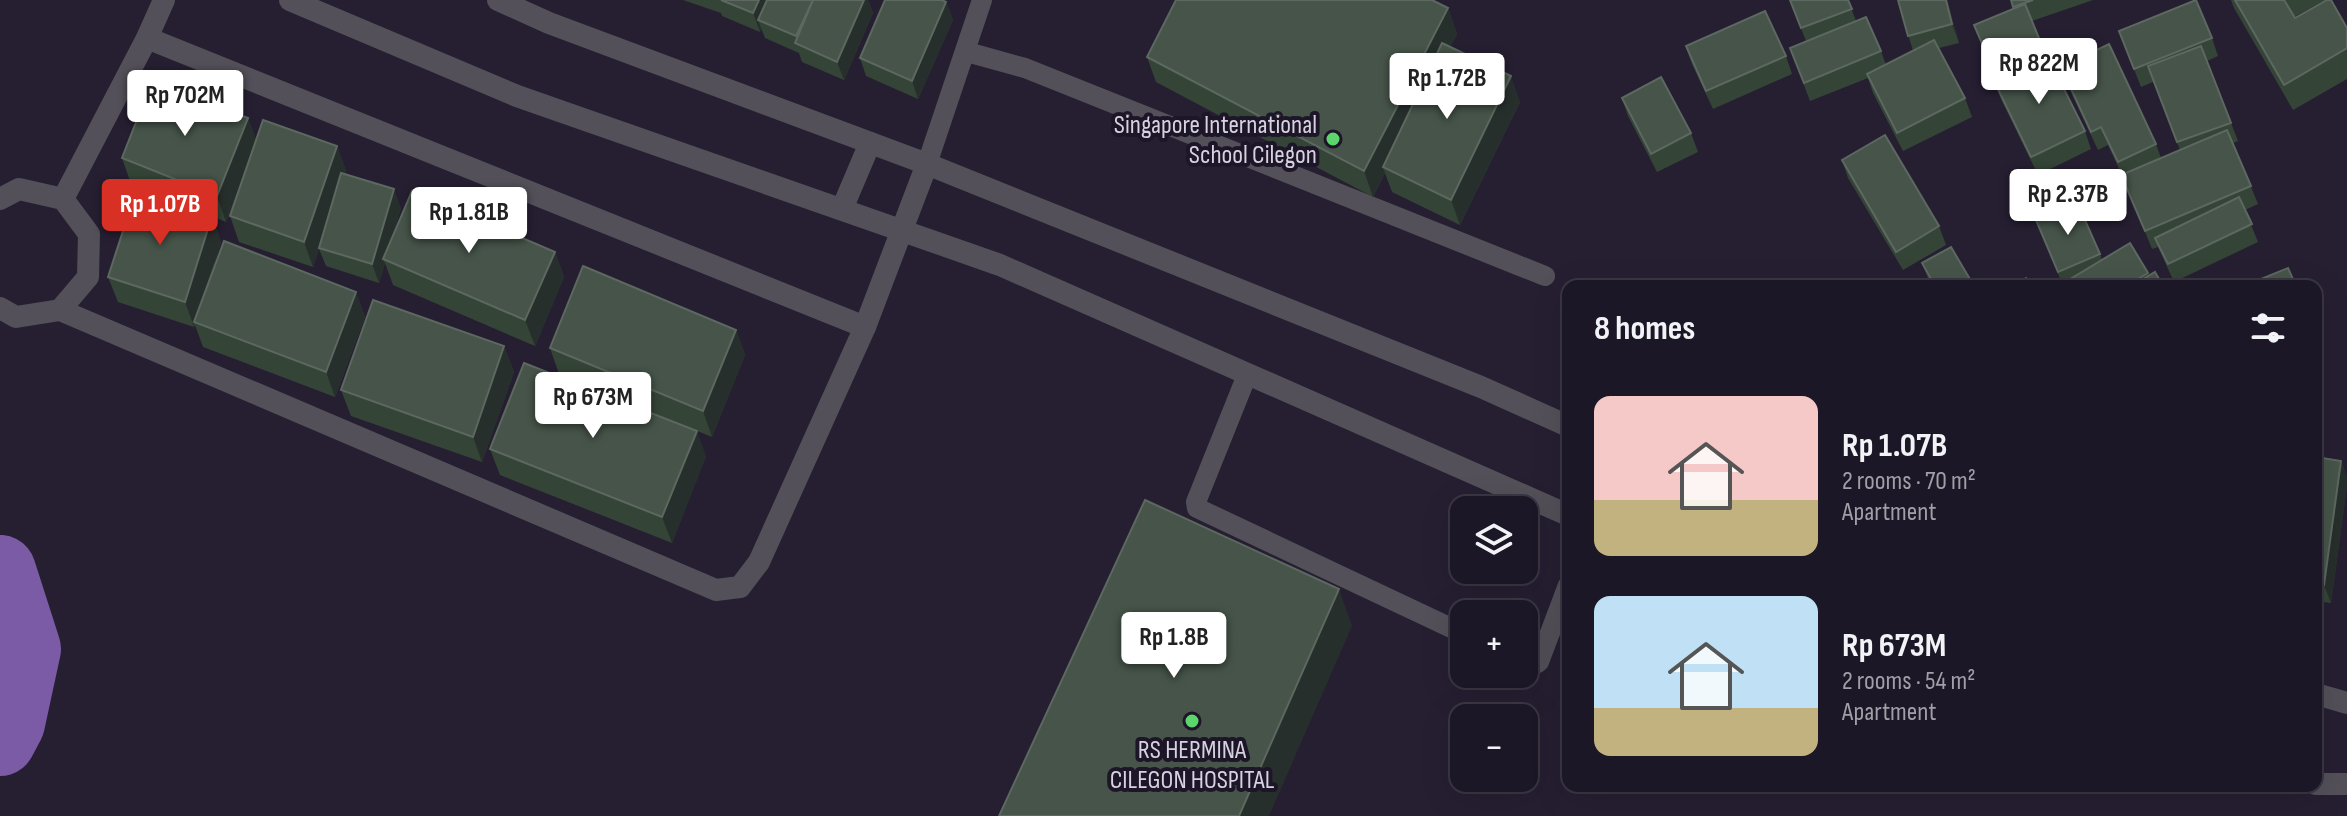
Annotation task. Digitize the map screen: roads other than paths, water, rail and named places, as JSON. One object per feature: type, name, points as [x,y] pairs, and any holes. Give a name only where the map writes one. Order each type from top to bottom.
[{"type":"street","points":[[63,199],[164,0]]},
{"type":"street","points":[[290,0],[517,96],[1000,265],[1562,512]]},
{"type":"street","points":[[498,0],[549,23],[927,164],[1481,387],[1562,423]]},
{"type":"street","points":[[147,38],[865,327]]},
{"type":"street","points":[[842,209],[870,143]]},
{"type":"street","points":[[0,308],[16,317],[60,310],[716,590],[740,587],[759,562],[865,327],[927,164]]},
{"type":"street","points":[[0,199],[19,189],[63,199],[89,234],[88,277],[60,310]]},
{"type":"street","points":[[2322,696],[2347,703]]},
{"type":"street","points":[[2322,784],[2347,784]]},
{"type":"lane","points":[[927,164],[982,0]]},
{"type":"lane","points":[[967,52],[1025,68],[1545,276]]},
{"type":"lane","points":[[1247,375],[1196,502],[1197,508],[1450,627]]},
{"type":"lane","points":[[1538,663],[1562,601]]},
{"type":"waterway","points":[[0,571],[25,649],[9,723],[0,740]]},
{"type":"place","name":"Singapore International School Cilegon","points":[[1333,139]]},
{"type":"place","name":"RS HERMINA CILEGON HOSPITAL","points":[[1192,721]]}]
